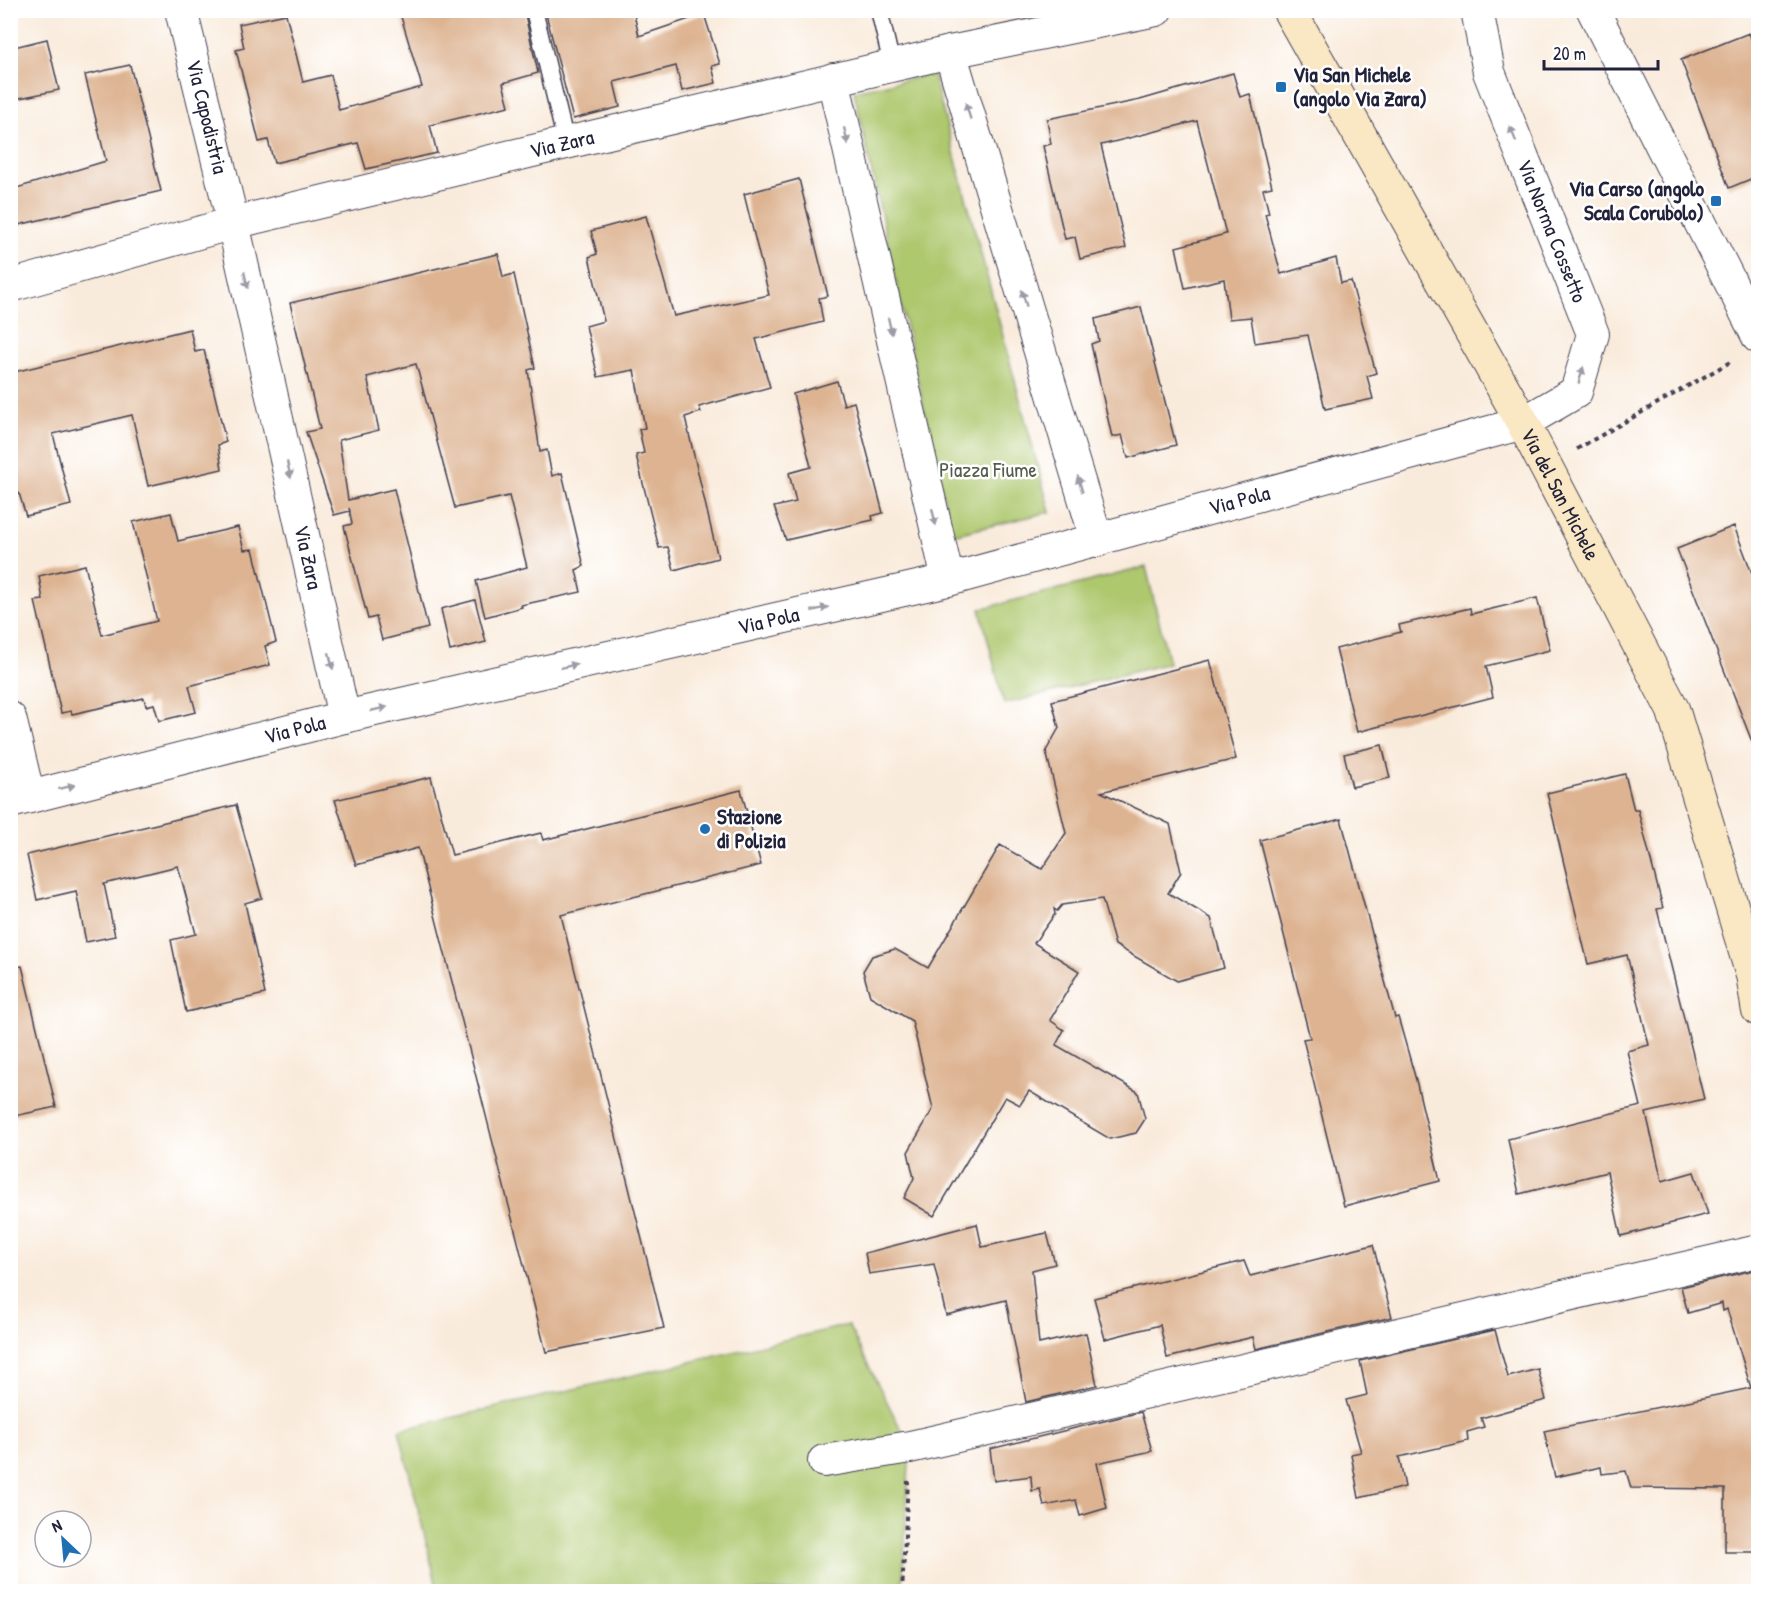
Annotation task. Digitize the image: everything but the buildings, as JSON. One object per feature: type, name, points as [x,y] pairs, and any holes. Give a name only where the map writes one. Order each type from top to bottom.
[{"type":"main road","name":"Via del San Michele","points":[[1289,10],[1523,423],[1673,710],[1753,977],[1758,1009]]},
{"type":"street","name":"Via Capodistria","points":[[181,10],[233,223]]},
{"type":"street","name":"Via Zara","points":[[10,286],[233,223],[950,52],[1156,10]]},
{"type":"street","name":"Via Norma Cossetto","points":[[1477,10],[1489,72],[1593,334],[1576,392],[1523,423]]},
{"type":"street","points":[[1593,10],[1758,337]]},
{"type":"street","points":[[950,52],[1097,540]]},
{"type":"street","points":[[833,80],[948,580]]},
{"type":"street","name":"Via Zara","points":[[233,223],[344,717]]},
{"type":"street","name":"Via Pola","points":[[20,799],[344,717],[948,580],[1523,423]]},
{"type":"street","points":[[10,718],[20,799]]},
{"type":"street","points":[[824,1461],[910,1447],[1758,1251]]},
{"type":"lane","points":[[534,10],[566,143]]},
{"type":"lane","points":[[879,10],[892,66]]},
{"type":"path","points":[[1574,451],[1736,358]]},
{"type":"path","points":[[902,1592],[910,1447]]},
{"type":"green space","name":"Piazza Fiume","points":[[933,74],[1050,512],[952,535],[854,91]]},
{"type":"green space","points":[[1146,567],[1169,663],[1004,704],[980,609]]},
{"type":"green space","points":[[848,1325],[910,1447],[902,1591],[419,1591],[437,1587],[399,1430]]},
{"type":"place","name":"Via San Michele (angolo Via Zara)","points":[[1281,87]]},
{"type":"place","name":"Via Carso (angolo Scala Corubolo)","points":[[1716,201]]},
{"type":"place","name":"Stazione di Polizia","points":[[705,829]]}]
